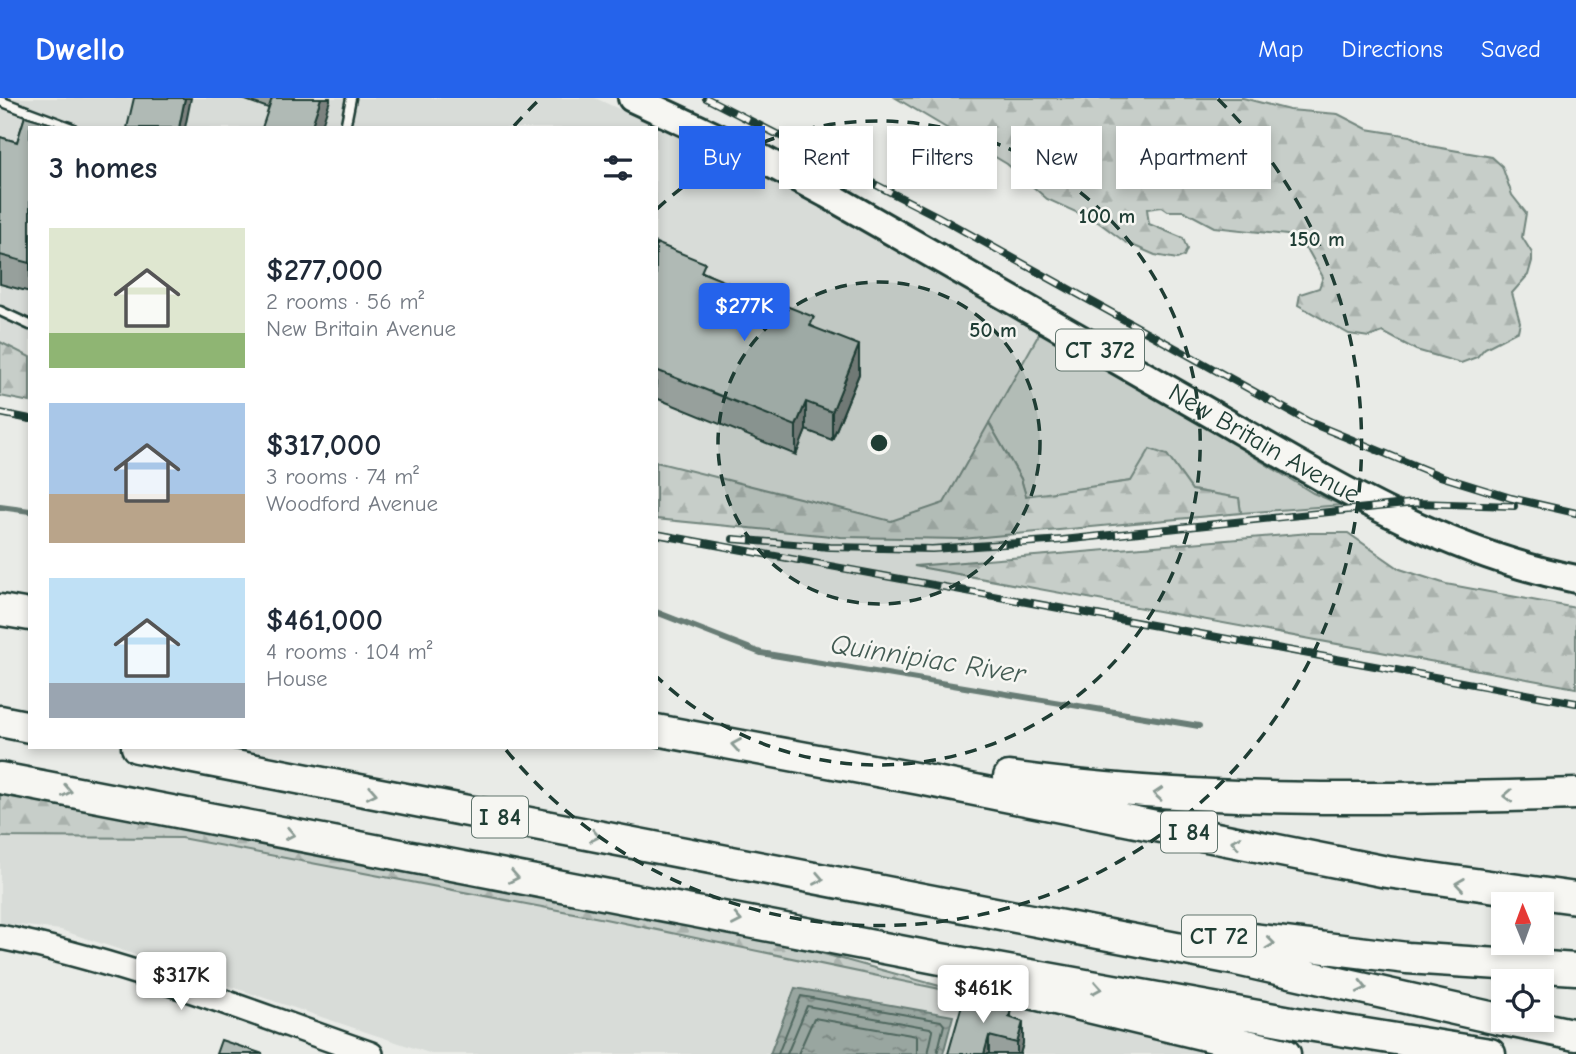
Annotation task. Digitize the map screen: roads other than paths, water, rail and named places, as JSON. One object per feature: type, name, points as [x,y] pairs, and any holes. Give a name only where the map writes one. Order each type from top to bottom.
[{"type":"highway","points":[[0,610],[28,615]]},
{"type":"highway","points":[[0,721],[28,727]]},
{"type":"highway","name":"I 84","points":[[658,730],[1387,872],[1576,898]]},
{"type":"highway","name":"I 84","points":[[146,749],[1246,961],[1491,1017]]},
{"type":"highway","points":[[803,757],[875,760],[1088,788],[1208,796],[1376,799],[1576,794]]},
{"type":"highway","points":[[0,778],[862,943],[1289,1022],[1490,1054]]},
{"type":"highway","name":"CT 72","points":[[863,888],[963,895],[1319,949],[1576,969]]},
{"type":"highway","points":[[862,943],[1094,1010],[1285,1054]]},
{"type":"highway","name":"I 84","points":[[1554,1030],[1576,1035]]},
{"type":"main road","name":"New Britain Avenue","points":[[632,98],[743,149],[828,194],[1307,469],[1428,533],[1483,555],[1576,579]]},
{"type":"street","points":[[0,937],[42,945],[121,969],[371,1054]]},
{"type":"lane","points":[[345,126],[351,98]]},
{"type":"lane","points":[[0,101],[67,126]]},
{"type":"lane","points":[[0,311],[28,324]]},
{"type":"water","points":[[795,988],[953,1016],[943,1054],[770,1054]]},
{"type":"waterway","name":"Quinnipiac River","points":[[0,507],[28,511]]},
{"type":"waterway","name":"Quinnipiac River","points":[[658,613],[761,653],[1199,726]]},
{"type":"railway","points":[[706,98],[937,216],[1309,422],[1440,476],[1511,498],[1576,513]]},
{"type":"railway","points":[[0,413],[28,419]]},
{"type":"railway","points":[[733,539],[830,547],[932,549],[1063,540],[1415,503],[1514,506]]},
{"type":"railway","points":[[658,534],[1576,703]]}]
